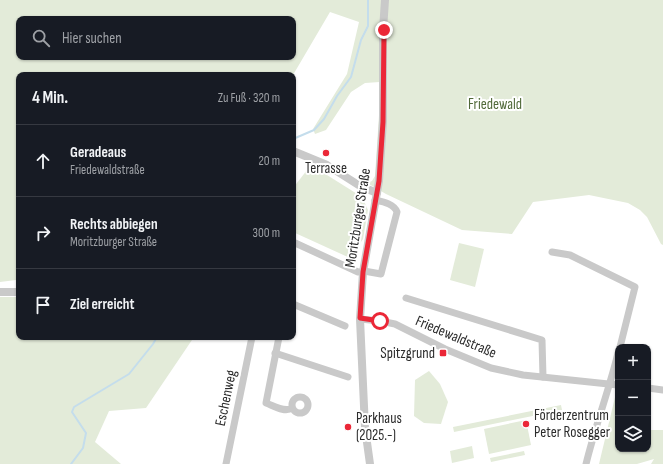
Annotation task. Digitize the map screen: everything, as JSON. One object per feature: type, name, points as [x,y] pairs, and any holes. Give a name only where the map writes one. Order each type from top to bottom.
[{"type":"street","name":"Moritzburger Straße","points":[[370,464],[365,428],[360,318],[363,272],[376,197],[383,122],[385,0]]},
{"type":"street","points":[[296,152],[327,164],[382,202],[393,207],[397,212],[381,274],[358,272],[296,243]]},
{"type":"street","points":[[552,252],[570,255],[635,287],[621,344]]},
{"type":"street","points":[[0,292],[16,292]]},
{"type":"street","name":"Friedewaldstraße","points":[[406,298],[542,340],[543,377]]},
{"type":"street","points":[[296,305],[345,326]]},
{"type":"street","name":"Friedewaldstraße","points":[[360,318],[395,324],[445,349],[491,368],[522,375],[615,385]]},
{"type":"street","name":"Eschenweg","points":[[226,464],[251,340]]},
{"type":"street","points":[[278,340],[266,403],[286,410],[290,410],[292,408]]},
{"type":"street","points":[[275,353],[348,377]]},
{"type":"street","points":[[586,464],[597,422],[615,365]]},
{"type":"street","points":[[651,388],[663,390]]},
{"type":"green space","name":"Friedewald","points":[[0,0],[663,0],[663,245],[661,244],[647,217],[640,210],[628,203],[589,195],[533,202],[512,234],[462,230],[386,194],[367,183],[372,181],[375,176],[380,82],[365,83],[351,92],[326,130],[315,134],[313,129],[347,74],[359,22],[330,12],[295,72],[16,72],[16,280],[0,282]]},
{"type":"green space","points":[[311,165],[362,197],[368,210],[363,239],[350,258],[296,233],[296,184]]},
{"type":"green space","points":[[459,243],[484,249],[475,287],[450,280]]},
{"type":"green space","points":[[0,297],[16,297],[16,340],[192,340],[146,408],[109,411],[95,442],[121,464],[0,464]]},
{"type":"green space","points":[[429,371],[440,384],[448,402],[441,424],[424,423],[414,416],[415,380]]},
{"type":"green space","points":[[615,397],[615,452],[651,452],[651,430],[663,430],[663,464],[651,464],[654,459],[637,464],[599,464]]},
{"type":"green space","points":[[561,405],[562,410],[454,432],[453,427]]},
{"type":"green space","points":[[526,420],[531,445],[489,454],[484,429]]},
{"type":"green space","points":[[472,446],[474,458],[452,463],[450,451]]},
{"type":"green space","points":[[524,451],[525,455],[491,462],[490,458]]},
{"type":"waterway","points":[[296,138],[314,130],[324,119],[337,96],[351,77],[361,40],[368,26],[368,0]]},
{"type":"waterway","points":[[71,464],[83,448],[86,433],[72,412],[74,407],[129,374],[155,340]]},
{"type":"place","name":"Terrasse","points":[[326,153]]},
{"type":"place","name":"Spitzgrund","points":[[443,353]]},
{"type":"place","name":"Förderzentrum Peter Rosegger","points":[[526,424]]},
{"type":"place","name":"Parkhaus (2025.-)","points":[[348,427]]},
{"type":"route","points":[[380,321],[360,318],[363,272],[379,181],[383,122],[384,30]]}]
